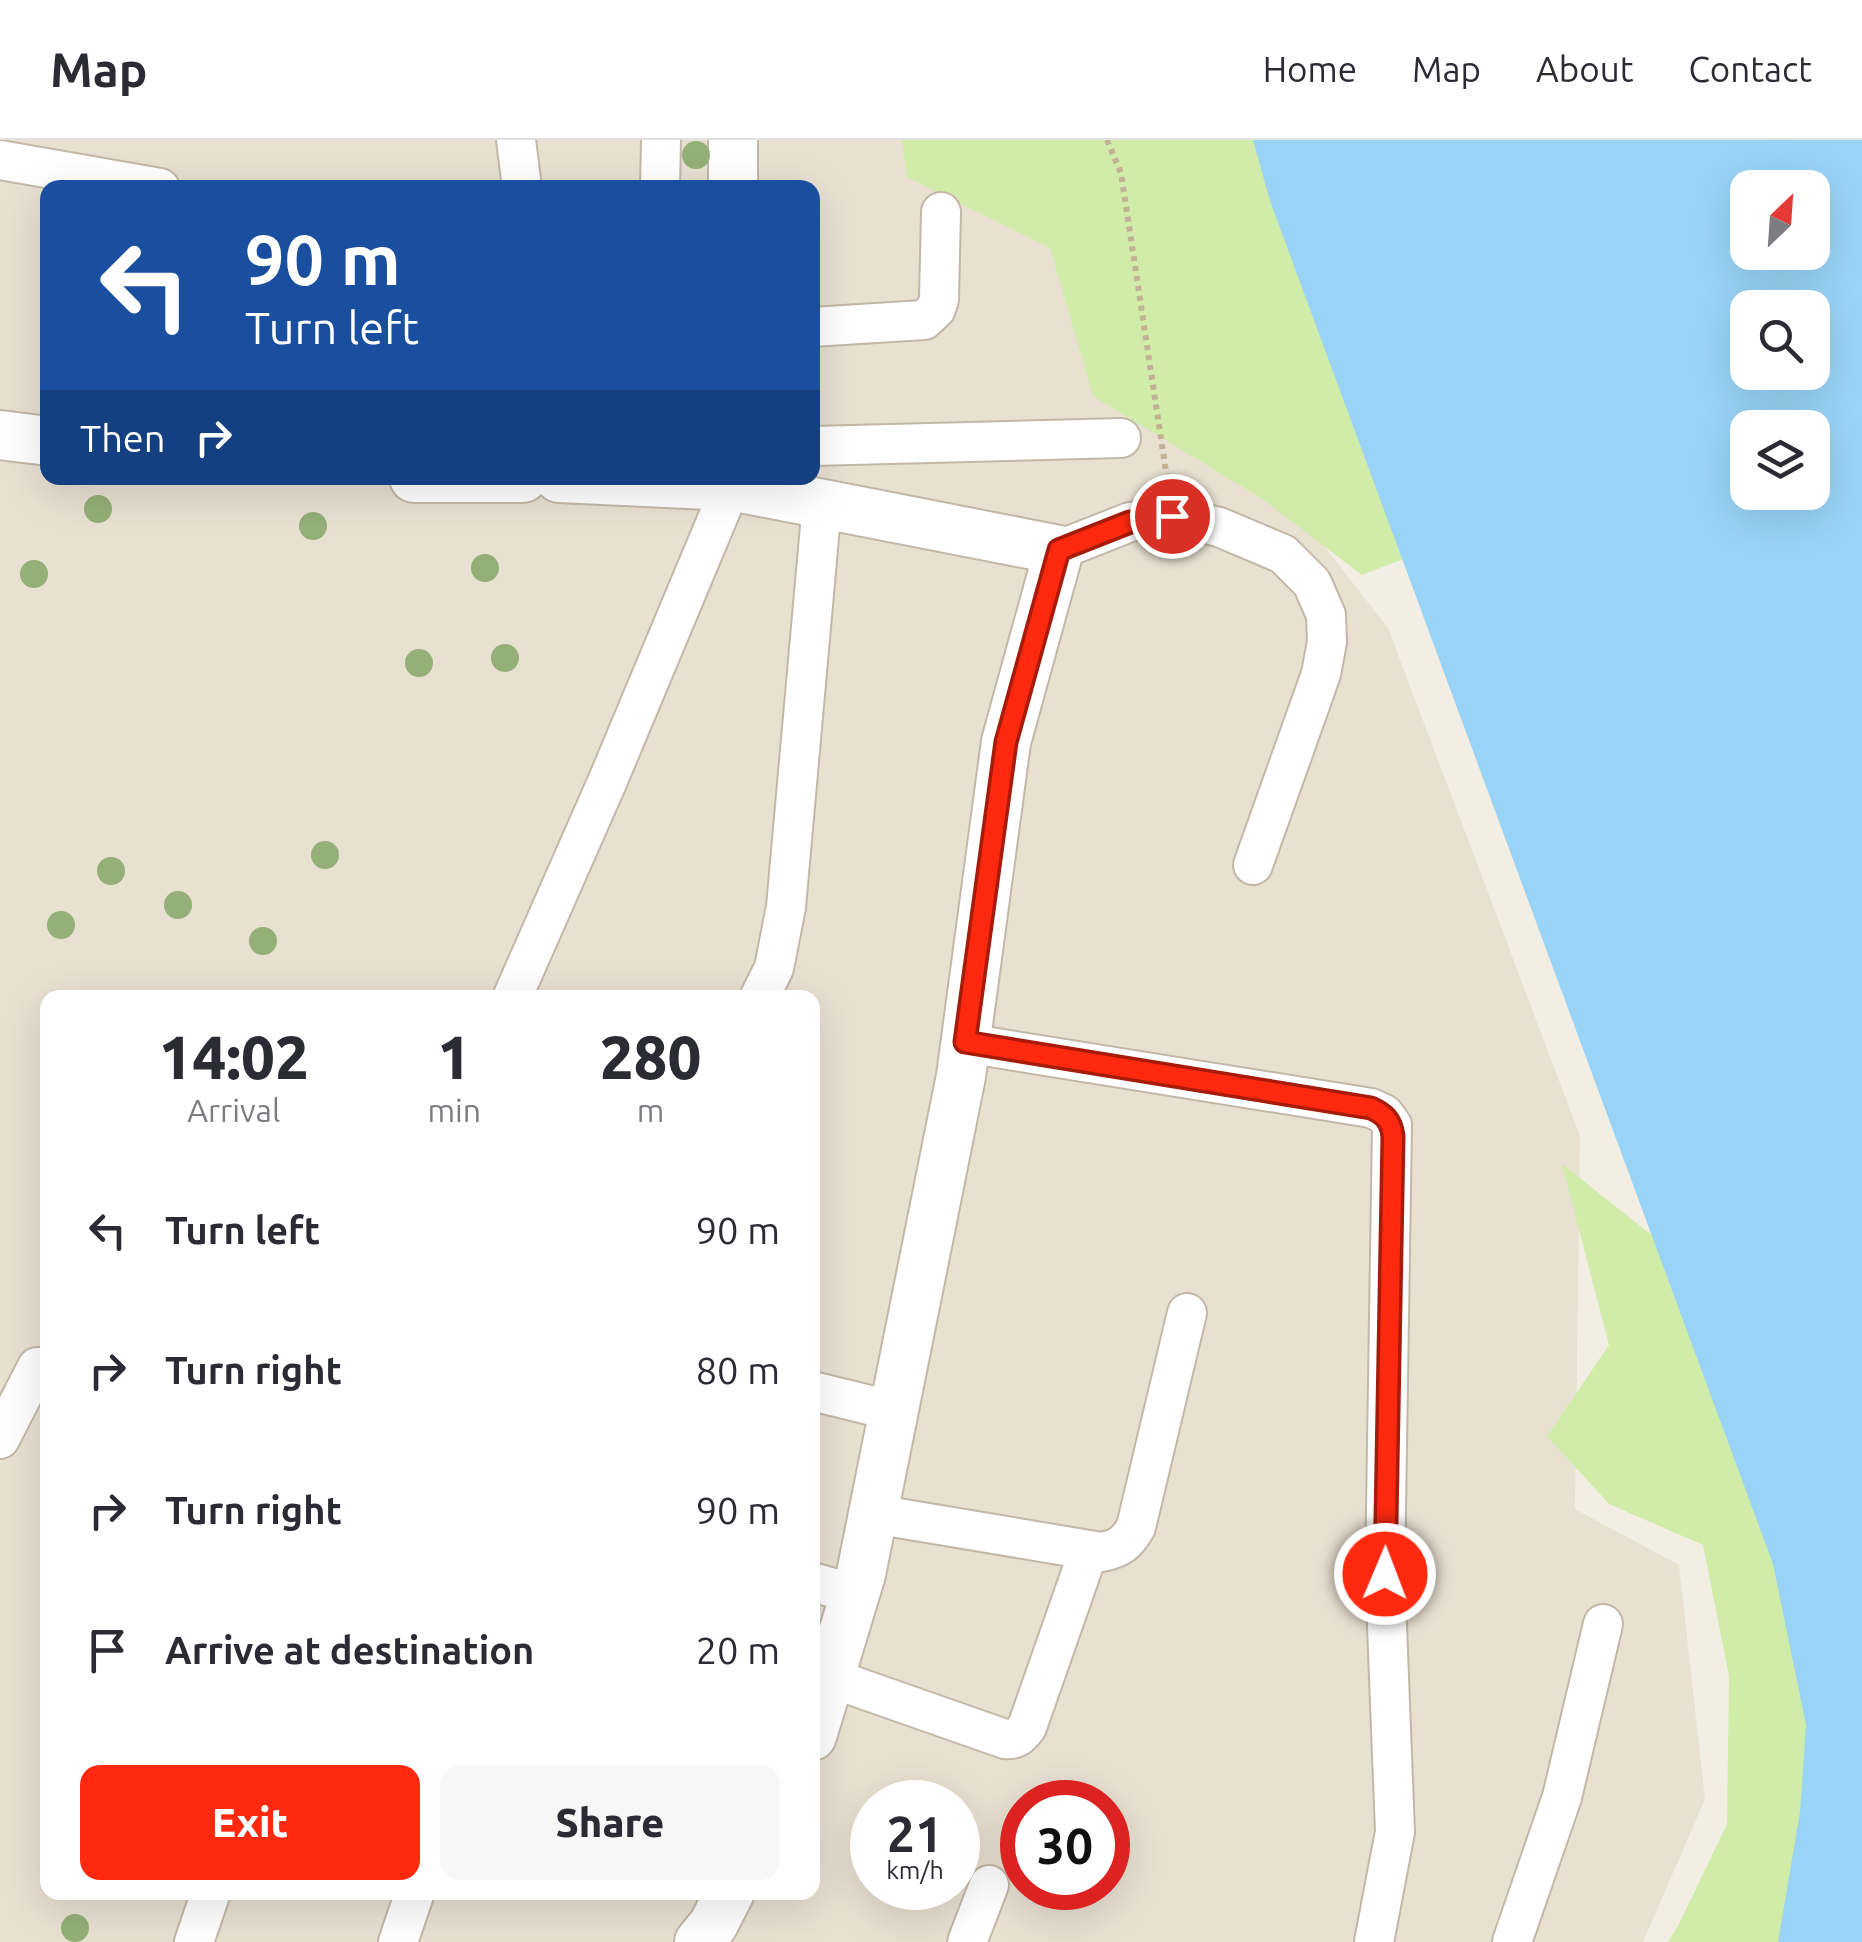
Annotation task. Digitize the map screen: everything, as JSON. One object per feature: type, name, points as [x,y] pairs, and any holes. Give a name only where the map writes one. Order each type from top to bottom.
[{"type":"street","points":[[516,140],[521,180]]},
{"type":"street","points":[[660,180],[661,140]]},
{"type":"street","points":[[733,140],[733,180]]},
{"type":"street","points":[[0,160],[114,180]]},
{"type":"street","points":[[820,327],[924,320],[930,315],[939,299],[942,212]]},
{"type":"street","points":[[0,435],[40,439]]},
{"type":"street","points":[[820,446],[1121,438]]},
{"type":"street","points":[[516,990],[608,780],[730,485]]},
{"type":"street","points":[[743,485],[1059,550],[1130,522],[1172,516],[1219,527],[1284,554],[1312,582],[1326,615],[1327,642],[1321,674],[1254,865]]},
{"type":"street","points":[[764,990],[774,968],[786,907],[822,504]]},
{"type":"street","points":[[820,1712],[831,1678],[834,1588],[874,1514],[961,1076],[1006,742],[1059,550]]},
{"type":"street","points":[[965,1042],[1371,1108],[1384,1114],[1392,1125],[1385,1574],[1396,1821],[1374,1942]]},
{"type":"street","points":[[874,1514],[1101,1552],[1117,1550],[1136,1527],[1187,1313]]},
{"type":"street","points":[[4,1422],[40,1367]]},
{"type":"street","points":[[820,1394],[894,1411]]},
{"type":"street","points":[[831,1678],[1013,1740],[1026,1727],[1089,1550]]},
{"type":"street","points":[[1512,1942],[1562,1796],[1603,1624]]},
{"type":"street","points":[[966,1942],[989,1885]]},
{"type":"street","points":[[194,1942],[208,1900]]},
{"type":"street","points":[[398,1942],[412,1900]]},
{"type":"street","points":[[704,1941],[726,1900]]},
{"type":"path","points":[[1107,140],[1121,173],[1172,516]]},
{"type":"shaded area","points":[[0,140],[1007,140],[1388,628],[1580,1136],[1575,1509],[1679,1565],[1705,1799],[1643,1942],[0,1942]]},
{"type":"green space","points":[[902,140],[1292,140],[1429,549],[1362,575],[1261,498],[1093,396],[1050,248],[907,177]]},
{"type":"green space","points":[[1562,1164],[1687,1263],[1793,1565],[1828,1839],[1822,1942],[1668,1942],[1727,1824],[1729,1676],[1703,1545],[1609,1504],[1547,1436],[1609,1345]]},
{"type":"water","points":[[1253,140],[1862,140],[1862,1942],[1778,1942],[1800,1812],[1806,1725],[1773,1564],[1270,201]]},
{"type":"route","points":[[1172,516],[1130,522],[1059,550],[1006,742],[965,1042],[1371,1108],[1384,1114],[1392,1125],[1393,1136],[1385,1574]]}]
